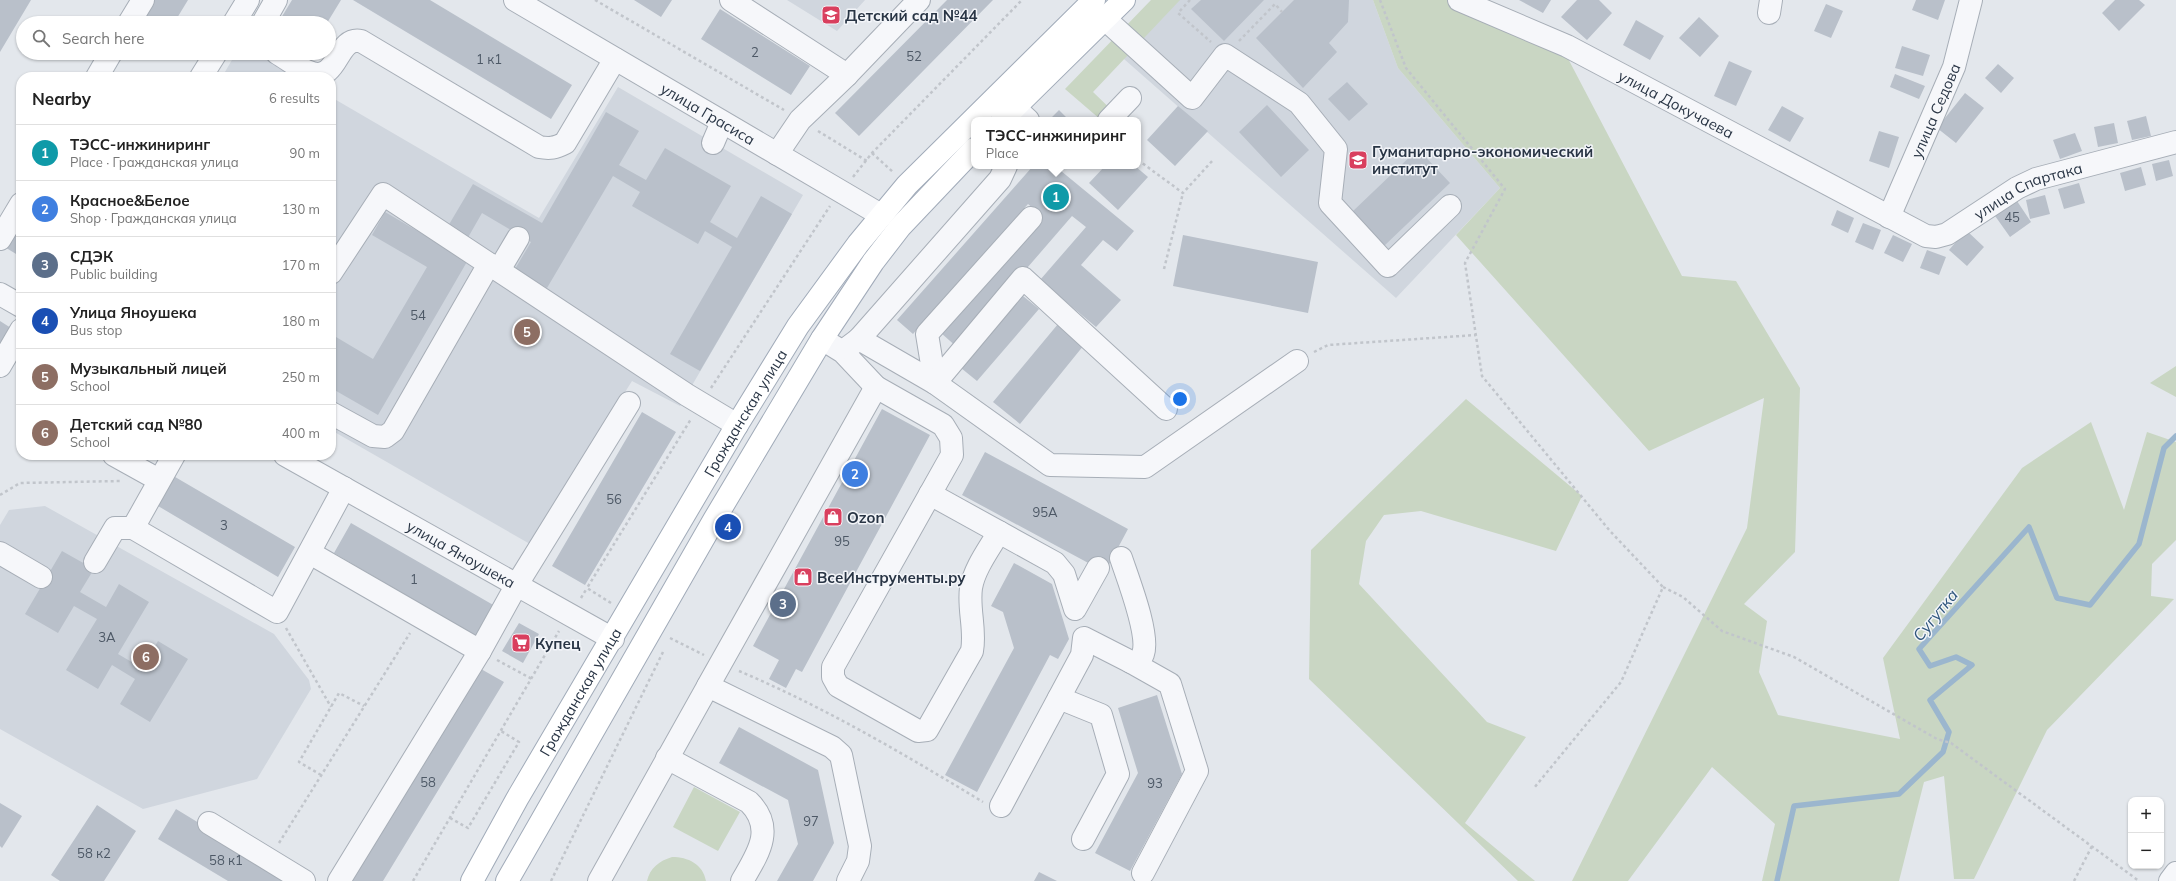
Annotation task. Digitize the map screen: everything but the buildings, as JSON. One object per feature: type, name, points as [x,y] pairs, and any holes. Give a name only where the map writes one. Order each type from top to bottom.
[{"type":"main road","name":"Гражданская улица","points":[[976,117],[1094,0]]},
{"type":"main road","points":[[1014,116],[1124,0]]},
{"type":"main road","name":"Гражданская улица","points":[[472,881],[521,792],[613,639],[737,425],[798,326],[881,215],[907,185],[971,122]]},
{"type":"main road","name":"Гражданская улица","points":[[506,881],[637,653],[822,339],[873,262],[900,227],[971,152]]},
{"type":"main road","name":"улица Грасиса","points":[[881,215],[900,227]]},
{"type":"main road","name":"улица Яноушека","points":[[613,639],[637,653]]},
{"type":"street","points":[[133,16],[143,0]]},
{"type":"street","points":[[238,16],[248,0]]},
{"type":"street","points":[[267,16],[276,0]]},
{"type":"street","name":"улица Грасиса","points":[[515,0],[881,215]]},
{"type":"street","points":[[730,0],[847,75]]},
{"type":"street","points":[[777,154],[800,120],[847,75],[919,0]]},
{"type":"street","name":"улица Докучаева","points":[[1459,0],[1567,46],[1889,217]]},
{"type":"street","name":"улица Седова","points":[[1889,217],[1954,67],[1971,0]]},
{"type":"street","points":[[1105,19],[1192,98],[1225,55],[1299,103],[1336,149],[1330,203],[1388,266],[1450,206]]},
{"type":"street","points":[[323,72],[332,66],[347,44],[354,41],[361,41],[539,148],[548,149],[555,148],[565,142],[615,59]]},
{"type":"street","points":[[100,72],[107,60]]},
{"type":"street","points":[[204,72],[212,60]]},
{"type":"street","points":[[289,60],[309,72]]},
{"type":"street","points":[[1112,117],[1130,98]]},
{"type":"street","points":[[713,143],[722,122]]},
{"type":"street","name":"улица Спартака","points":[[1889,217],[1926,236],[1936,237],[1947,234],[2017,188],[2036,179],[2176,142]]},
{"type":"street","points":[[851,345],[1000,179],[1005,169]]},
{"type":"street","points":[[336,265],[383,194],[687,396],[737,425]]},
{"type":"street","points":[[0,239],[16,212]]},
{"type":"street","points":[[936,383],[927,334],[1032,218]]},
{"type":"street","points":[[336,416],[373,436],[385,437],[393,431],[494,267],[518,238]]},
{"type":"street","points":[[936,383],[1023,278],[1166,409]]},
{"type":"street","points":[[0,294],[16,303]]},
{"type":"street","points":[[0,366],[16,339]]},
{"type":"street","points":[[822,339],[851,345],[936,383],[1050,465],[1145,467],[1298,361]]},
{"type":"street","points":[[851,345],[876,387],[943,425],[948,431],[953,446],[952,455],[833,666],[833,671],[838,686],[918,731],[924,731],[930,727],[972,651],[974,639],[970,589],[975,575],[999,532]]},
{"type":"street","points":[[599,881],[876,387]]},
{"type":"street","points":[[339,881],[480,651],[516,586],[629,403]]},
{"type":"street","points":[[123,460],[159,480]]},
{"type":"street","points":[[133,528],[171,460]]},
{"type":"street","name":"улица Яноушека","points":[[294,460],[516,586],[613,639]]},
{"type":"street","points":[[95,562],[115,528],[133,528],[277,612],[344,488]]},
{"type":"street","points":[[930,494],[1059,567],[1064,574],[1084,638],[1083,652],[1001,806]]},
{"type":"street","points":[[0,553],[41,577]]},
{"type":"street","points":[[310,553],[480,651]]},
{"type":"street","points":[[1122,558],[1143,636],[1144,654],[1141,658],[1131,662]]},
{"type":"street","points":[[1075,609],[1098,568]]},
{"type":"street","points":[[1084,638],[1170,684],[1198,771],[1143,873]]},
{"type":"street","points":[[708,686],[832,747],[841,755],[860,846],[858,861],[848,881]]},
{"type":"street","points":[[1059,698],[1101,715],[1118,774],[1083,839]]},
{"type":"street","points":[[668,758],[749,802],[756,810],[762,833],[762,844],[742,881]]},
{"type":"street","points":[[209,823],[304,881]]},
{"type":"street","points":[[2170,881],[2176,873]]},
{"type":"path","points":[[596,0],[867,161]]},
{"type":"path","points":[[612,603],[587,588],[701,403],[840,191],[867,161],[872,153],[1022,0]]},
{"type":"path","points":[[1190,0],[1178,13],[1225,55],[1275,4],[1282,12]]},
{"type":"path","points":[[1380,0],[1406,68],[1505,188],[1465,263],[1482,376],[1610,531],[1663,587],[1683,597],[1722,631],[1794,657],[1937,739],[1951,743],[2139,881]]},
{"type":"path","points":[[1164,269],[1183,193],[1213,160]]},
{"type":"path","points":[[1141,162],[1183,193]]},
{"type":"path","points":[[1298,361],[1328,345],[1476,335]]},
{"type":"path","points":[[0,495],[20,483],[128,481]]},
{"type":"path","points":[[1534,788],[1621,682],[1663,587]]},
{"type":"path","points":[[277,612],[331,707]]},
{"type":"path","points":[[268,860],[421,616]]},
{"type":"path","points":[[413,881],[560,629]]},
{"type":"path","points":[[667,643],[674,631]]},
{"type":"path","points":[[670,638],[721,663],[791,693],[927,768],[994,808],[1001,806]]},
{"type":"path","points":[[551,881],[664,650]]},
{"type":"path","points":[[480,651],[532,679]]},
{"type":"path","points":[[321,775],[299,762],[339,693],[364,706]]},
{"type":"path","points":[[450,818],[468,828],[519,742],[501,731]]},
{"type":"path","points":[[2074,881],[2092,846]]},
{"type":"shaded area","name":"Детский сад №44","points":[[787,0],[865,0],[837,31]]},
{"type":"shaded area","name":"Гуманитарно-экономический институт","points":[[1166,0],[1373,0],[1398,68],[1500,188],[1396,298],[1116,52]]},
{"type":"shaded area","points":[[232,60],[267,60],[287,72],[225,72]]},
{"type":"shaded area","points":[[618,87],[803,195],[680,406],[632,381],[530,544],[336,433],[336,100],[539,218]]},
{"type":"shaded area","points":[[45,506],[274,634],[309,680],[311,689],[257,779],[143,809],[0,729],[0,525],[9,510]]},
{"type":"green space","points":[[1151,0],[1180,0],[1093,92],[1119,117],[1098,117],[1065,89]]},
{"type":"green space","points":[[1373,0],[1487,0],[1563,49],[1682,276],[1736,281],[1800,388],[1795,552],[1744,604],[1767,621],[1759,672],[1778,715],[1900,739],[1883,658],[2022,468],[2091,422],[2124,510],[2147,432],[2176,442],[2176,540],[2152,564],[2151,596],[2174,599],[2047,730],[1974,879],[1954,879],[1944,776],[1924,782],[1899,881],[1762,881],[1775,824],[1712,767],[1628,881],[1572,881],[1747,528],[1764,398],[1649,451],[1456,235],[1500,188],[1398,68]]},
{"type":"green space","points":[[2176,366],[2176,397],[2150,383]]},
{"type":"green space","points":[[1466,399],[1582,496],[1556,551],[1421,511],[1384,515],[1366,541],[1359,584],[1487,722],[1526,737],[1465,823],[1535,881],[1518,881],[1309,679],[1311,550]]},
{"type":"green space","points":[[694,787],[740,812],[718,851],[673,827]]},
{"type":"green space","points":[[672,857],[684,858],[694,863],[702,870],[706,881],[647,881],[650,872],[656,866]]},
{"type":"waterway","name":"Сугутка","points":[[1777,881],[1794,806],[1899,794],[1943,752],[1949,732],[1930,700],[1972,665],[1956,657],[1930,666],[1919,649],[2029,527],[2057,598],[2090,605],[2139,544],[2164,448],[2176,436]]},
{"type":"place","name":"Детский сад №44","points":[[831,15]]},
{"type":"place","name":"Гуманитарно-экономический институт","points":[[1358,160]]},
{"type":"place","name":"ТЭСС-инжиниринг","points":[[1056,197]]},
{"type":"place","name":"Музыкальный лицей","points":[[527,332]]},
{"type":"place","name":"Красное&Белое","points":[[855,474]]},
{"type":"place","name":"Ozon","points":[[833,517]]},
{"type":"place","name":"Улица Яноушека","points":[[728,527]]},
{"type":"place","name":"ВсеИнструменты.ру","points":[[803,577]]},
{"type":"place","name":"СДЭК","points":[[783,604]]},
{"type":"place","name":"Купец","points":[[521,643]]},
{"type":"place","name":"Детский сад №80","points":[[146,657]]}]
